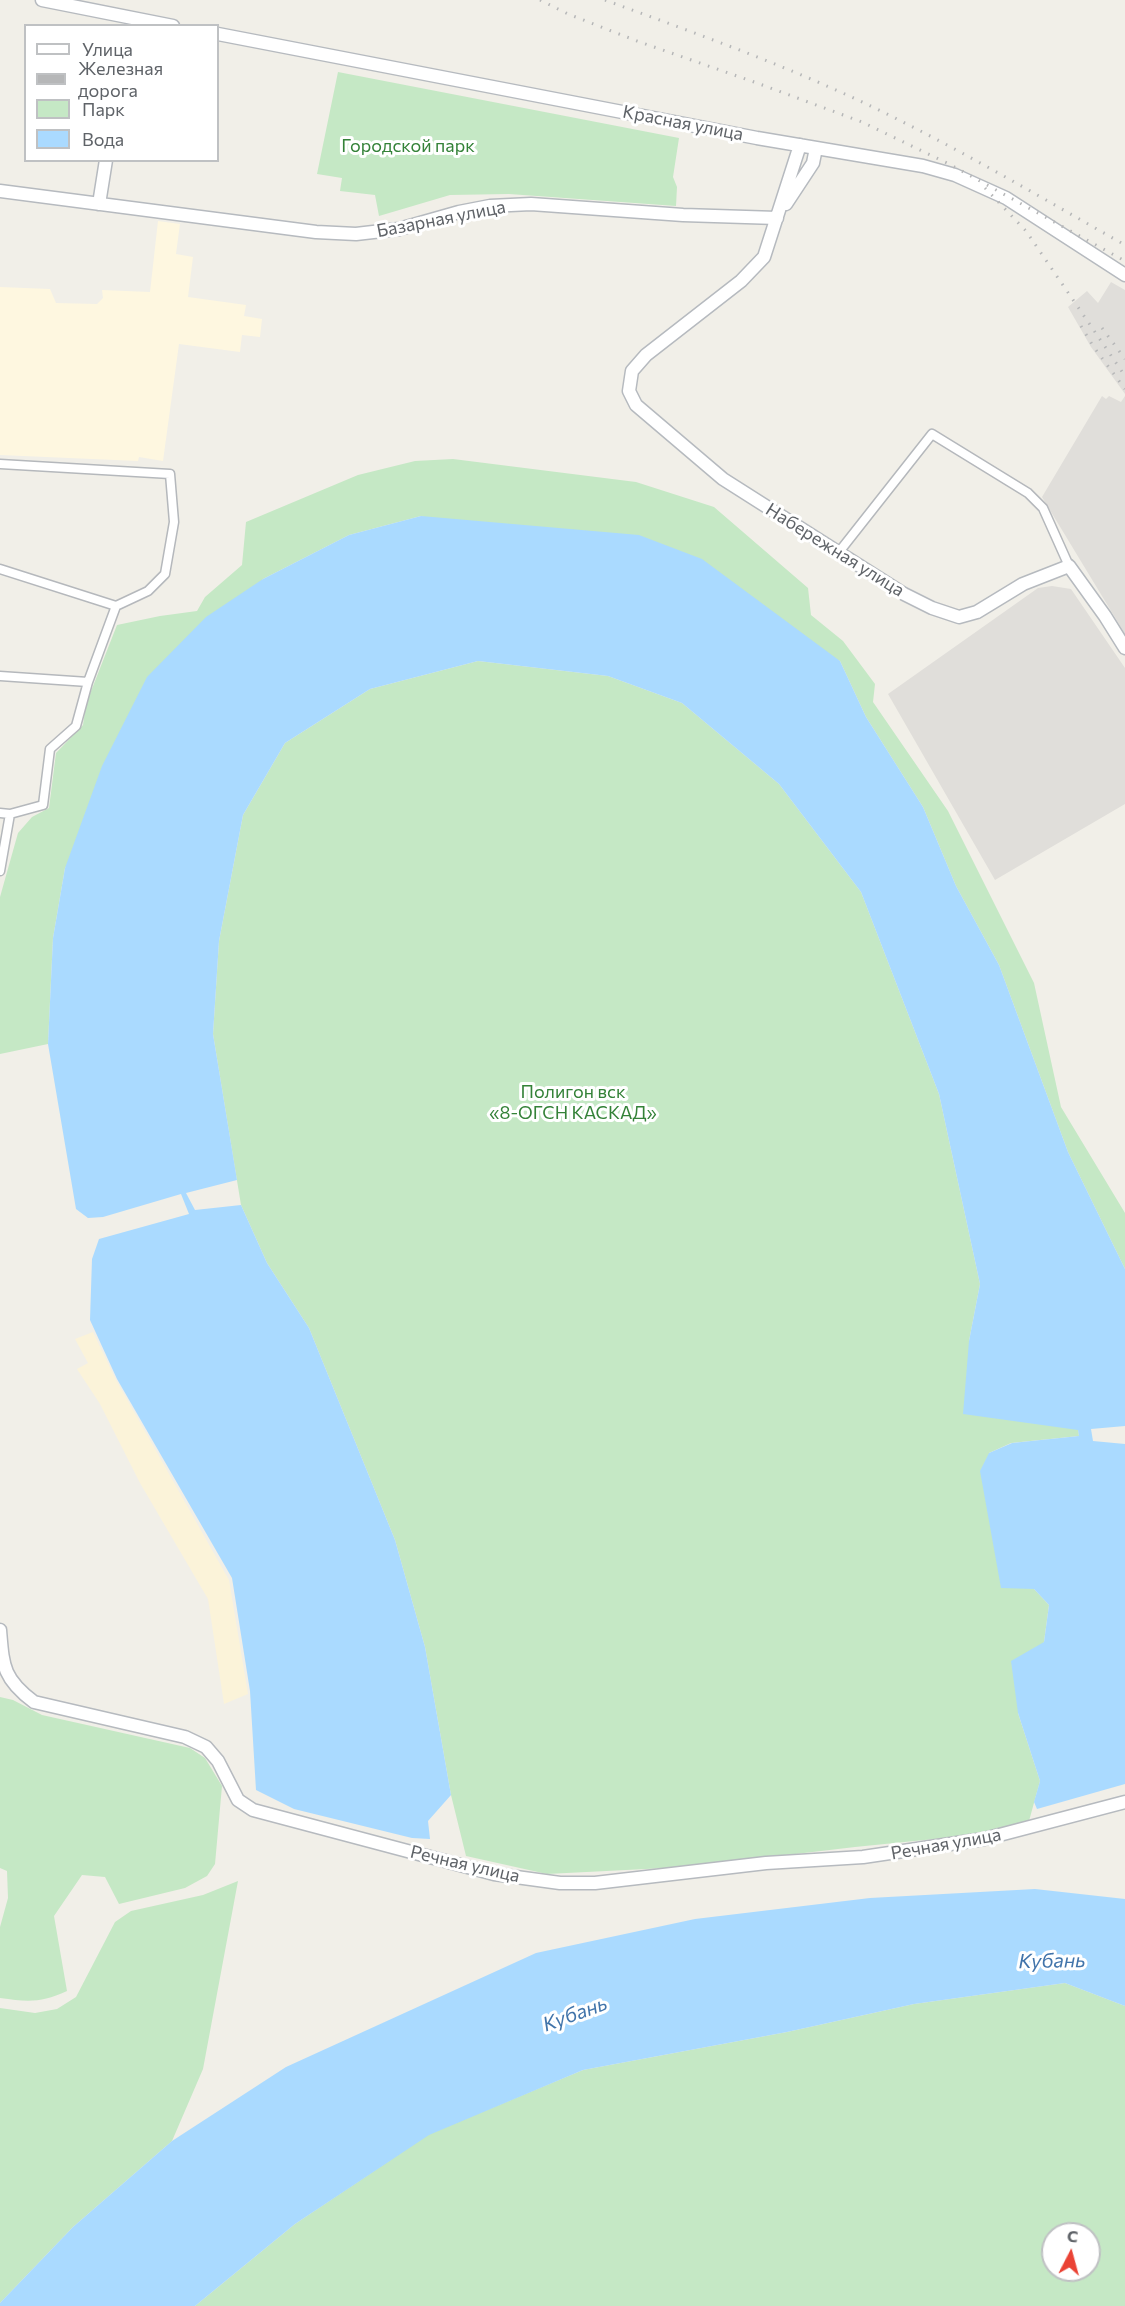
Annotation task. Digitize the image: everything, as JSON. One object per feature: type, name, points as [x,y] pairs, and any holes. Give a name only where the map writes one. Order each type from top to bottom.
[{"type":"main road","points":[[42,0],[128,21],[154,24]]},
{"type":"main road","name":"Красная улица","points":[[219,34],[816,148],[923,166],[955,175],[1006,198],[1125,275]]},
{"type":"main road","points":[[777,218],[800,145]]},
{"type":"main road","points":[[777,218],[813,163],[816,148]]},
{"type":"main road","points":[[99,204],[106,162]]},
{"type":"main road","name":"Базарная улица","points":[[0,190],[316,232],[356,234],[399,229],[480,208],[531,204],[683,215],[777,218]]},
{"type":"main road","name":"Набережная улица","points":[[777,218],[764,257],[741,281],[646,355],[632,371],[628,390],[636,405],[723,479],[904,594],[932,608],[959,616],[977,612],[1023,584],[1070,566]]},
{"type":"main road","points":[[1070,566],[1106,616],[1125,648]]},
{"type":"main road","name":"Речная улица","points":[[0,1630],[3,1665],[16,1689],[34,1702],[175,1734],[206,1747],[218,1761],[238,1800],[253,1810],[494,1874],[560,1883],[595,1883],[766,1863],[863,1857],[984,1839],[1125,1802]]},
{"type":"street","points":[[839,552],[932,434],[1028,493],[1043,508],[1070,566]]},
{"type":"street","points":[[0,464],[170,474],[174,522],[165,574],[148,591],[116,606],[0,569]]},
{"type":"street","points":[[0,813],[10,814],[43,805],[50,749],[76,726],[88,682],[116,606]]},
{"type":"street","points":[[0,676],[88,682]]},
{"type":"street","points":[[0,871],[10,814]]},
{"type":"shaded area","points":[[158,221],[180,224],[176,254],[193,257],[188,297],[246,305],[244,316],[262,319],[260,337],[242,335],[240,352],[179,344],[163,461],[139,457],[138,461],[0,455],[0,287],[50,289],[56,303],[97,304],[103,298],[102,290],[150,292]]},
{"type":"shaded area","points":[[1111,282],[1125,290],[1125,394],[1091,347],[1068,307],[1087,291],[1098,303]]},
{"type":"shaded area","points":[[1102,396],[1106,399],[1109,396],[1121,402],[1125,396],[1125,634],[1042,497]]},
{"type":"shaded area","points":[[1052,586],[1071,589],[1125,668],[1125,804],[995,880],[888,694],[1038,588]]},
{"type":"green space","name":"Городской парк","points":[[338,72],[679,138],[673,177],[677,187],[676,206],[509,194],[450,195],[379,216],[375,195],[340,191],[342,178],[317,174]]},
{"type":"green space","points":[[453,459],[636,482],[714,507],[808,588],[811,615],[843,641],[875,684],[873,702],[948,811],[1034,983],[1061,1107],[1125,1213],[1125,1269],[1068,1152],[999,965],[956,886],[923,807],[866,717],[840,661],[421,516],[349,535],[263,579],[65,868],[53,938],[48,1044],[0,1054],[0,897],[18,833],[32,817],[49,808],[56,753],[83,725],[86,704],[117,625],[197,611],[205,597],[242,565],[246,522],[358,475],[415,461]]},
{"type":"green space","name":"Полигон вск «8-ОГСН КАСКАД»","points":[[478,661],[608,676],[682,703],[779,784],[861,892],[939,1094],[980,1284],[969,1341],[1078,1429],[1079,1436],[1011,1443],[989,1453],[1034,1589],[1049,1605],[1044,1642],[1018,1713],[1040,1781],[1029,1821],[984,1834],[685,1867],[547,1874],[466,1856],[451,1795],[425,1647],[395,1540],[309,1328],[267,1263],[241,1205],[213,1034],[219,941],[243,815],[285,743],[370,689]]},
{"type":"green space","points":[[0,1697],[13,1700],[42,1715],[190,1748],[205,1758],[222,1786],[215,1864],[207,1876],[185,1888],[119,1904],[105,1877],[82,1875],[54,1916],[67,1991],[50,1998],[19,2000],[0,1998],[0,1927],[8,1898],[7,1871],[0,1868]]},
{"type":"green space","points":[[238,1881],[203,2069],[172,2141],[73,2227],[0,2303],[0,2008],[35,2013],[57,2009],[76,1997],[115,1922],[131,1911],[203,1895]]},
{"type":"green space","points":[[1065,1983],[1125,2006],[1125,2306],[195,2306],[295,2224],[429,2134],[583,2070],[787,2032],[914,2004]]},
{"type":"sand","points":[[93,1332],[116,1380],[229,1580],[248,1694],[224,1704],[208,1599],[140,1483],[100,1404],[77,1369],[88,1363],[75,1339]]},
{"type":"water","points":[[421,516],[639,535],[702,559],[840,661],[866,717],[923,807],[956,886],[999,965],[1068,1152],[1125,1269],[1125,1426],[1091,1429],[1093,1441],[1125,1444],[1125,1784],[1037,1809],[1034,1802],[1040,1781],[1018,1713],[1011,1661],[1044,1642],[1049,1605],[1034,1589],[1001,1588],[980,1471],[989,1453],[1012,1443],[1079,1436],[1078,1430],[963,1414],[969,1341],[980,1284],[939,1094],[861,892],[779,784],[682,703],[608,676],[478,661],[370,689],[285,743],[243,815],[219,941],[213,1034],[237,1180],[186,1193],[195,1210],[241,1205],[267,1263],[309,1328],[395,1540],[425,1647],[451,1795],[428,1821],[430,1839],[412,1838],[294,1809],[256,1790],[250,1691],[232,1578],[117,1379],[90,1320],[92,1259],[99,1239],[189,1214],[181,1194],[103,1217],[88,1218],[76,1209],[48,1044],[53,938],[65,868],[102,766],[147,677],[206,617],[263,579],[349,535]]},
{"type":"water","name":"Кубань","points":[[1035,1889],[1125,1899],[1125,2006],[1065,1983],[914,2004],[787,2032],[583,2070],[429,2135],[295,2224],[195,2306],[0,2306],[0,2303],[73,2227],[172,2141],[286,2067],[536,1953],[695,1919],[870,1898]]},
{"type":"railway","points":[[540,0],[568,14],[637,41],[862,122],[949,164],[1125,261]]},
{"type":"railway","points":[[605,0],[752,55],[860,101],[953,148],[1125,245]]},
{"type":"railway","points":[[985,188],[1026,231],[1125,376]]},
{"type":"railway","points":[[1081,326],[1125,389]]},
{"type":"railway","points":[[1102,328],[1125,359]]}]
